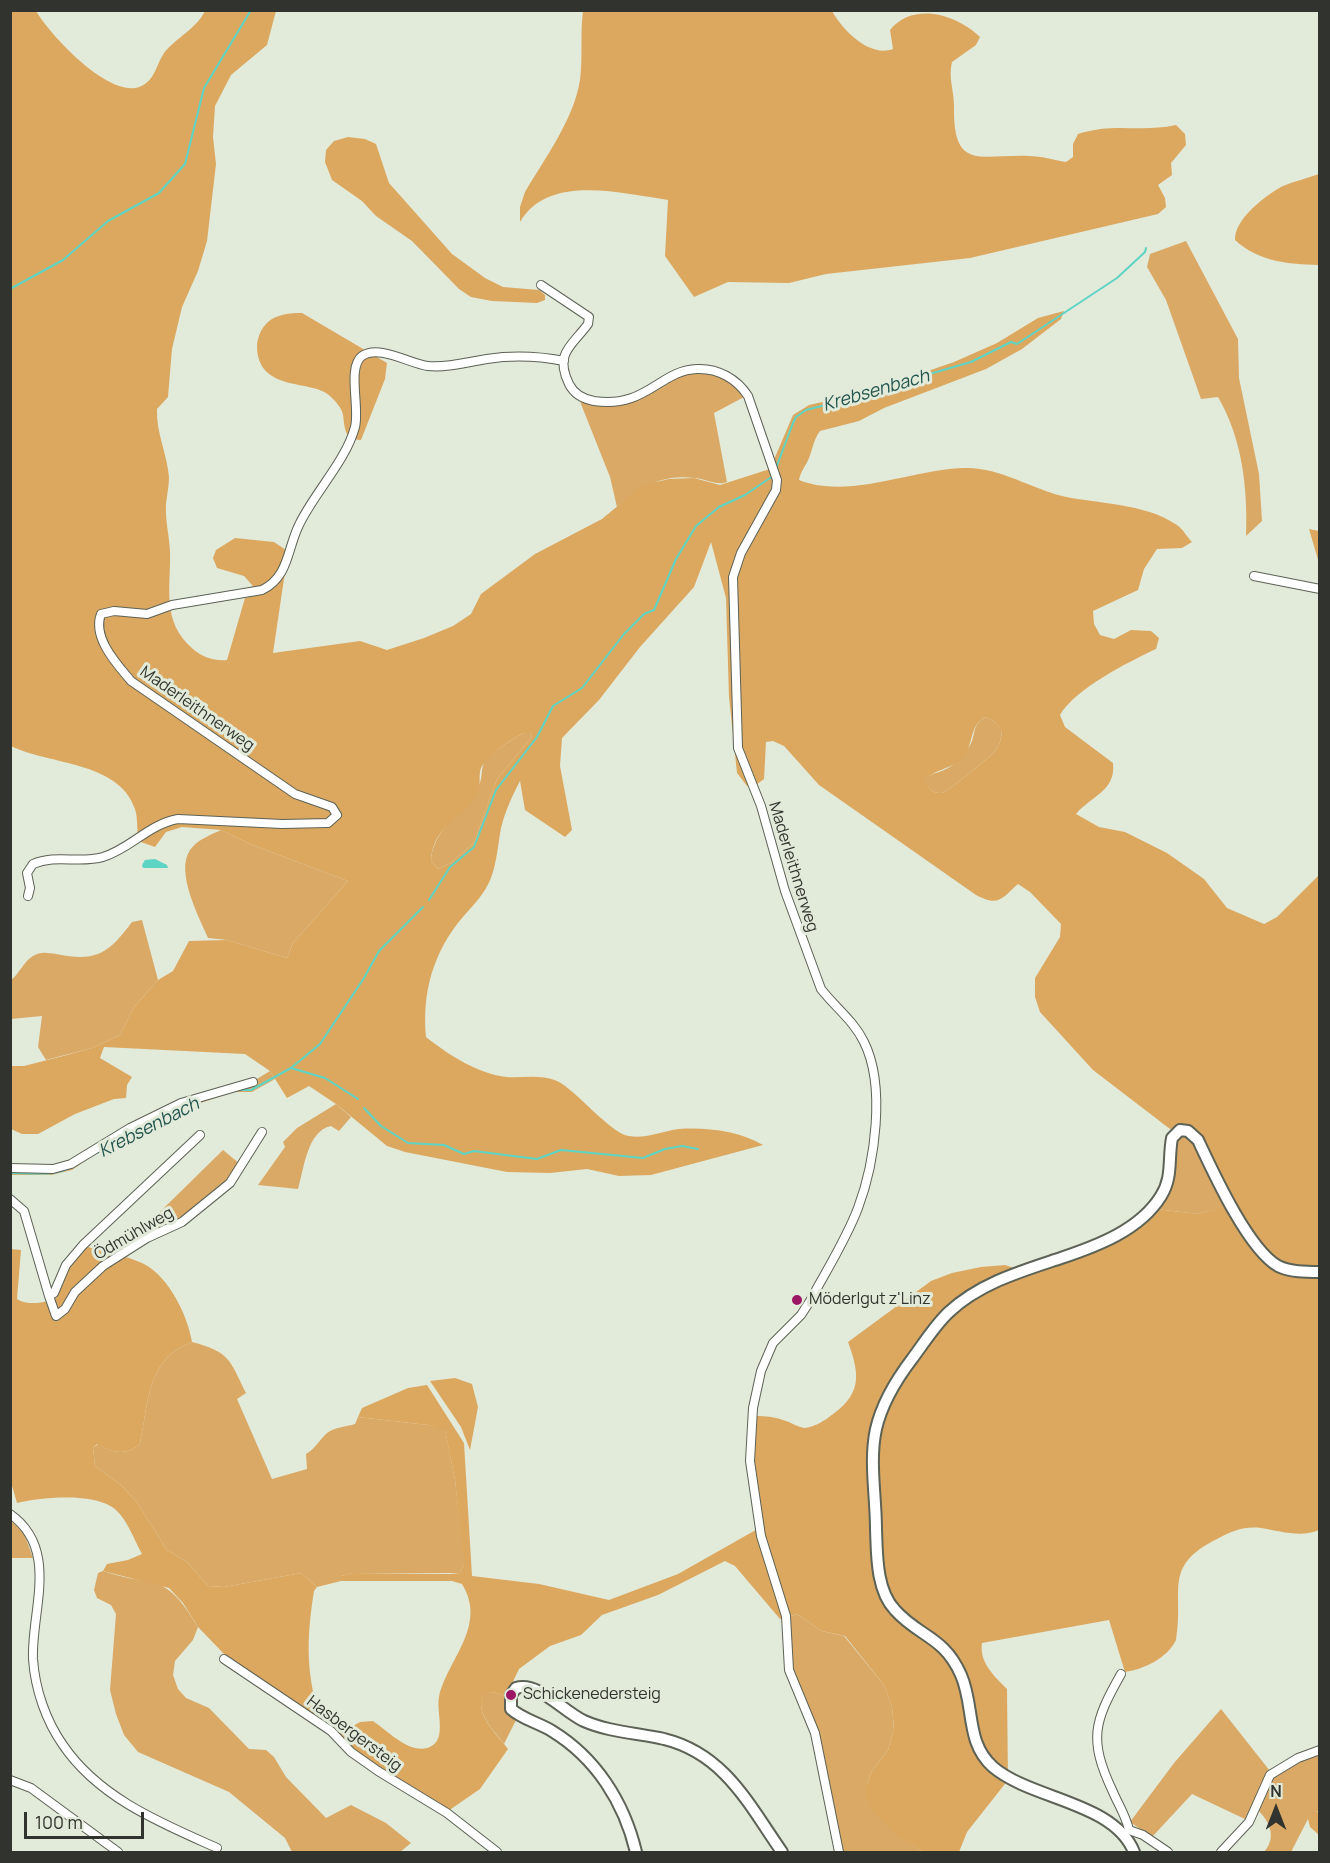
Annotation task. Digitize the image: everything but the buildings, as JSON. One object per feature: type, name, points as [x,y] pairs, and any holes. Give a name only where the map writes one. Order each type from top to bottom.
[{"type":"street","points":[[541,285],[589,317],[588,324],[570,343],[564,361]]},
{"type":"street","name":"Maderleithnerweg","points":[[28,896],[30,888],[27,873],[33,864],[53,859],[100,858],[115,853],[166,821],[185,819],[282,824],[328,823],[334,820],[337,815],[332,807],[295,794],[131,681],[113,658],[99,631],[101,614],[114,611],[147,614],[171,605],[262,590],[273,585],[285,566],[299,524],[352,437],[357,410],[354,369],[361,357],[368,353],[380,353],[427,366],[508,356],[564,361],[571,388],[586,400],[596,402],[637,398],[675,375],[694,369],[716,371],[726,375],[743,389],[748,396],[774,473],[776,490],[741,553],[733,577],[738,748],[761,806],[785,891],[814,964],[821,989],[865,1042],[873,1069],[876,1100],[875,1136],[858,1208],[801,1314],[773,1343],[759,1379],[750,1443],[761,1536],[786,1616],[789,1671],[815,1733],[838,1852]]},
{"type":"street","points":[[1254,576],[1320,589]]},
{"type":"street","points":[[10,1168],[53,1169],[71,1164],[130,1128],[181,1103],[253,1082]]},
{"type":"street","points":[[1168,1852],[1143,1835],[1127,1832],[1103,1819],[1009,1778],[984,1758],[974,1741],[968,1698],[956,1665],[935,1639],[893,1609],[880,1578],[877,1563],[873,1459],[881,1412],[895,1383],[950,1311],[995,1282],[1095,1245],[1131,1226],[1145,1215],[1162,1195],[1168,1181],[1172,1138],[1180,1130],[1193,1134],[1198,1140],[1251,1237],[1268,1258],[1287,1269],[1320,1272]]},
{"type":"street","name":"Ödmühlweg","points":[[10,1199],[24,1211],[56,1316],[65,1309],[75,1292],[103,1266],[147,1238],[182,1222],[230,1183],[262,1132]]},
{"type":"street","name":"Ödmühlweg","points":[[49,1296],[54,1293],[66,1266],[83,1245],[200,1135]]},
{"type":"street","points":[[10,1514],[26,1528],[36,1547],[40,1588],[33,1663],[45,1711],[63,1745],[88,1774],[118,1798],[154,1819],[217,1848]]},
{"type":"street","name":"Hasbergersteig","points":[[224,1659],[331,1731],[351,1752],[378,1772],[447,1813],[497,1852]]},
{"type":"street","points":[[1121,1674],[1098,1719],[1096,1733],[1103,1768],[1134,1852]]},
{"type":"street","points":[[636,1852],[624,1815],[607,1782],[586,1757],[563,1738],[511,1709],[511,1695],[516,1688],[532,1688],[567,1712],[597,1726],[677,1743],[702,1754],[734,1782],[782,1852]]},
{"type":"street","points":[[1221,1852],[1250,1822],[1270,1775],[1298,1758],[1320,1750]]},
{"type":"street","points":[[10,1780],[32,1788],[118,1852]]},
{"type":"shaded area","points":[[10,11],[36,11],[55,36],[84,65],[117,85],[132,88],[149,81],[164,53],[197,23],[205,11],[276,11],[267,45],[231,75],[215,106],[213,137],[216,164],[207,241],[198,271],[182,307],[172,349],[168,397],[157,409],[158,426],[169,477],[166,510],[172,616],[183,639],[201,655],[209,658],[227,660],[245,598],[258,595],[274,587],[285,572],[273,653],[360,641],[387,650],[424,638],[453,626],[471,614],[481,594],[535,554],[602,519],[643,485],[669,479],[694,478],[720,485],[770,469],[793,415],[809,405],[867,392],[954,362],[997,343],[1038,318],[1064,311],[1061,319],[1022,349],[986,369],[884,408],[859,421],[820,431],[799,480],[839,487],[945,470],[978,469],[1002,474],[1062,496],[1151,512],[1177,525],[1192,542],[1182,548],[1157,549],[1144,569],[1138,590],[1093,611],[1094,624],[1100,635],[1114,639],[1131,630],[1151,631],[1159,638],[1156,649],[1090,686],[1067,705],[1060,715],[1065,727],[1113,763],[1111,780],[1107,786],[1076,814],[1099,827],[1125,832],[1167,853],[1204,879],[1227,908],[1264,924],[1277,917],[1319,875],[1319,1530],[1298,1534],[1261,1528],[1244,1528],[1200,1549],[1188,1560],[1182,1570],[1179,1582],[1176,1640],[1155,1662],[1140,1668],[1125,1672],[1109,1620],[982,1643],[985,1662],[1007,1689],[1008,1780],[967,1832],[959,1852],[923,1852],[895,1834],[871,1809],[866,1796],[867,1784],[872,1771],[888,1750],[894,1729],[892,1706],[884,1685],[845,1636],[822,1631],[797,1614],[780,1619],[735,1566],[725,1561],[658,1595],[602,1615],[581,1635],[550,1646],[519,1669],[506,1696],[493,1692],[485,1694],[481,1708],[483,1715],[508,1749],[480,1789],[448,1811],[353,1750],[339,1734],[360,1722],[373,1721],[410,1746],[418,1749],[433,1745],[437,1741],[440,1730],[439,1697],[443,1683],[463,1642],[470,1614],[469,1599],[462,1584],[452,1581],[341,1581],[341,1576],[352,1573],[460,1573],[464,1564],[455,1480],[445,1430],[428,1425],[358,1417],[362,1408],[408,1388],[427,1385],[464,1443],[472,1576],[539,1584],[609,1600],[678,1574],[761,1527],[753,1469],[755,1416],[778,1419],[804,1428],[817,1424],[840,1409],[853,1393],[855,1384],[855,1365],[848,1342],[931,1281],[952,1273],[981,1267],[1005,1265],[1017,1269],[1060,1262],[1156,1209],[1198,1214],[1234,1204],[1184,1126],[1170,1129],[1093,1070],[1040,1012],[1035,997],[1035,978],[1060,937],[1061,924],[1030,892],[1018,884],[999,900],[984,899],[976,895],[819,785],[784,746],[773,741],[766,742],[764,779],[756,785],[747,786],[737,773],[729,697],[726,598],[711,542],[694,587],[640,647],[599,700],[562,738],[560,766],[572,830],[565,837],[525,810],[520,781],[501,828],[491,878],[478,899],[452,931],[437,959],[428,989],[426,1037],[454,1057],[485,1072],[507,1077],[538,1077],[557,1081],[613,1128],[629,1136],[648,1136],[679,1129],[700,1129],[733,1133],[763,1145],[651,1175],[619,1176],[587,1169],[550,1173],[507,1172],[405,1152],[387,1146],[336,1104],[309,1086],[287,1098],[270,1071],[245,1054],[104,1047],[100,1058],[132,1077],[127,1085],[126,1098],[114,1099],[75,1114],[38,1134],[22,1134],[11,1129],[11,1066],[24,1066],[92,1048],[120,1035],[134,1007],[158,980],[173,971],[189,941],[227,940],[287,958],[293,943],[348,881],[250,844],[221,830],[182,827],[166,832],[155,847],[138,841],[135,809],[127,793],[114,782],[99,773],[11,746]],"holes":[[[986,717],[995,722],[1002,731],[996,750],[959,781],[942,793],[936,793],[924,782],[928,777],[963,757],[974,730]],[[524,733],[530,733],[532,737],[497,779],[474,843],[451,863],[438,869],[431,862],[436,840],[448,824],[477,795],[482,767],[498,750]]]},
{"type":"shaded area","points":[[583,11],[832,11],[842,26],[857,40],[866,46],[884,51],[893,49],[890,30],[900,21],[911,16],[935,14],[960,23],[980,37],[976,45],[952,62],[951,68],[955,128],[959,142],[965,151],[984,157],[1034,156],[1066,162],[1073,157],[1073,144],[1078,134],[1091,130],[1176,125],[1185,134],[1186,145],[1171,163],[1172,175],[1158,185],[1165,198],[1166,207],[1158,214],[970,258],[826,274],[789,283],[728,282],[694,297],[665,256],[668,200],[609,191],[567,192],[549,197],[533,207],[520,222],[520,207],[525,192],[558,138],[577,95],[581,72]]},
{"type":"shaded area","points":[[348,137],[365,139],[376,144],[389,183],[452,254],[485,278],[503,287],[539,290],[545,295],[545,300],[537,303],[492,301],[471,297],[459,289],[412,241],[376,216],[362,201],[332,180],[325,162],[326,150],[334,141]]},
{"type":"shaded area","points":[[1319,174],[1319,265],[1274,260],[1254,253],[1235,240],[1236,232],[1245,216],[1268,195],[1283,186]]},
{"type":"shaded area","points":[[1186,241],[1238,339],[1239,378],[1259,474],[1262,521],[1246,536],[1246,500],[1242,464],[1233,429],[1218,397],[1201,399],[1166,300],[1147,267],[1150,254]]},
{"type":"shaded area","points":[[302,313],[387,363],[385,379],[361,440],[348,435],[341,410],[330,396],[322,391],[276,378],[266,372],[260,362],[257,344],[266,324],[280,316]]},
{"type":"shaded area","points":[[697,370],[726,377],[746,396],[714,413],[727,482],[719,483],[683,477],[662,480],[635,493],[617,507],[610,477],[579,399],[633,401],[678,375]]},
{"type":"shaded area","points":[[1309,529],[1319,531],[1319,563]]},
{"type":"shaded area","points":[[235,538],[274,542],[286,550],[286,558],[270,584],[246,590],[253,586],[244,576],[217,568],[213,558],[216,550]]},
{"type":"shaded area","points":[[986,717],[1002,730],[996,750],[942,793],[931,790],[923,782],[929,776],[956,762],[971,744],[978,723]]},
{"type":"shaded area","points":[[524,733],[530,733],[532,737],[497,779],[474,843],[451,863],[438,869],[431,862],[437,840],[473,795],[480,782],[486,759]]},
{"type":"shaded area","points":[[221,830],[250,844],[348,881],[293,943],[287,958],[227,940],[208,938],[190,894],[185,870],[186,859],[196,843]]},
{"type":"shaded area","points":[[142,920],[158,980],[134,1007],[120,1035],[92,1048],[46,1060],[38,1047],[42,1016],[11,1019],[11,980],[36,954],[92,956],[116,942],[132,922]]},
{"type":"shaded area","points":[[270,1071],[275,1079],[252,1092],[233,1092],[186,1108],[159,1126],[136,1133],[92,1156],[72,1170],[51,1175],[11,1175],[10,1171],[55,1171],[131,1129],[182,1105],[255,1080]]},
{"type":"shaded area","points":[[336,1104],[351,1117],[339,1131],[331,1126],[323,1129],[317,1135],[308,1152],[298,1189],[258,1185],[285,1147],[283,1142],[297,1128]]},
{"type":"shaded area","points":[[1180,1135],[1191,1136],[1229,1206],[1198,1214],[1156,1209],[1173,1146]]},
{"type":"shaded area","points":[[223,1150],[240,1164],[228,1179],[184,1216],[116,1255]]},
{"type":"shaded area","points":[[85,1246],[130,1258],[153,1270],[169,1288],[182,1309],[192,1342],[166,1359],[158,1371],[148,1398],[140,1444],[125,1452],[119,1452],[97,1444],[93,1448],[95,1466],[121,1485],[136,1501],[167,1550],[187,1562],[208,1586],[224,1587],[301,1573],[317,1587],[314,1591],[311,1609],[309,1657],[312,1688],[321,1722],[225,1655],[198,1627],[183,1603],[169,1588],[103,1571],[107,1564],[128,1560],[142,1554],[127,1525],[116,1510],[96,1500],[82,1498],[40,1499],[17,1503],[10,1479],[10,1249],[21,1250],[17,1299],[36,1303],[56,1298],[71,1264]]},
{"type":"shaded area","points":[[192,1342],[214,1349],[227,1358],[246,1393],[237,1399],[272,1479],[307,1469],[306,1454],[327,1433],[355,1424],[358,1417],[445,1429],[455,1480],[464,1557],[460,1573],[352,1573],[341,1576],[341,1581],[317,1587],[301,1573],[224,1587],[208,1586],[187,1562],[167,1550],[136,1501],[121,1485],[95,1466],[93,1448],[98,1444],[114,1451],[125,1452],[140,1444],[148,1398],[158,1371],[166,1359]]},
{"type":"shaded area","points":[[455,1378],[472,1384],[478,1407],[470,1450],[461,1427],[430,1381]]},
{"type":"shaded area","points":[[10,1520],[24,1533],[33,1558],[11,1558]]},
{"type":"shaded area","points":[[103,1571],[158,1584],[167,1589],[186,1609],[198,1627],[193,1640],[175,1661],[173,1675],[178,1689],[186,1698],[209,1708],[249,1749],[266,1750],[274,1757],[286,1777],[326,1818],[351,1805],[386,1823],[411,1843],[400,1852],[292,1852],[285,1838],[229,1792],[138,1752],[124,1735],[110,1690],[116,1614],[111,1605],[97,1598],[94,1590],[98,1573]]},
{"type":"shaded area","points":[[797,1614],[822,1631],[844,1636],[884,1685],[892,1706],[894,1729],[888,1750],[872,1771],[867,1784],[895,1833],[923,1852],[841,1852],[825,1766],[789,1661],[788,1617]]},
{"type":"shaded area","points":[[493,1692],[506,1696],[506,1708],[517,1718],[504,1744],[486,1720],[481,1706],[485,1693]]},
{"type":"shaded area","points":[[1221,1709],[1270,1771],[1260,1786],[1247,1820],[1192,1794],[1152,1837],[1130,1822],[1174,1763]]},
{"type":"shaded area","points":[[1319,1752],[1319,1810],[1308,1819],[1291,1852],[1264,1852],[1271,1835],[1268,1824],[1257,1809],[1267,1785],[1279,1771]]},
{"type":"shaded area","points":[[1316,1811],[1319,1813],[1319,1835],[1310,1827],[1308,1819]]},
{"type":"water","points":[[155,859],[167,865],[168,868],[143,868],[145,860]]},
{"type":"waterway","points":[[10,289],[63,260],[108,221],[159,193],[185,164],[204,88],[251,10]]},
{"type":"waterway","name":"Krebsenbach","points":[[776,468],[796,417],[806,410],[907,384],[912,379],[971,362],[1011,342],[1017,344],[1117,278],[1145,252],[1146,248]]},
{"type":"waterway","name":"Krebsenbach","points":[[429,900],[450,867],[474,847],[496,790],[537,737],[553,706],[582,688],[624,634],[644,614],[654,610],[676,559],[696,526],[719,507],[745,495],[773,476]]},
{"type":"waterway","name":"Krebsenbach","points":[[240,1090],[251,1090],[291,1068],[320,1044],[379,951],[423,907]]},
{"type":"waterway","points":[[291,1068],[325,1078],[358,1099]]},
{"type":"waterway","name":"Krebsenbach","points":[[97,1153],[134,1131],[165,1120],[189,1104]]},
{"type":"waterway","points":[[364,1108],[381,1126],[408,1143],[444,1145],[464,1154],[474,1151],[537,1159],[561,1150],[643,1158],[665,1149],[682,1146],[698,1149]]},
{"type":"waterway","name":"Krebsenbach","points":[[10,1173],[57,1172],[82,1161]]},
{"type":"place","name":"Möderlgut z'Linz","points":[[797,1300]]},
{"type":"place","name":"Schickenedersteig","points":[[511,1695]]}]
